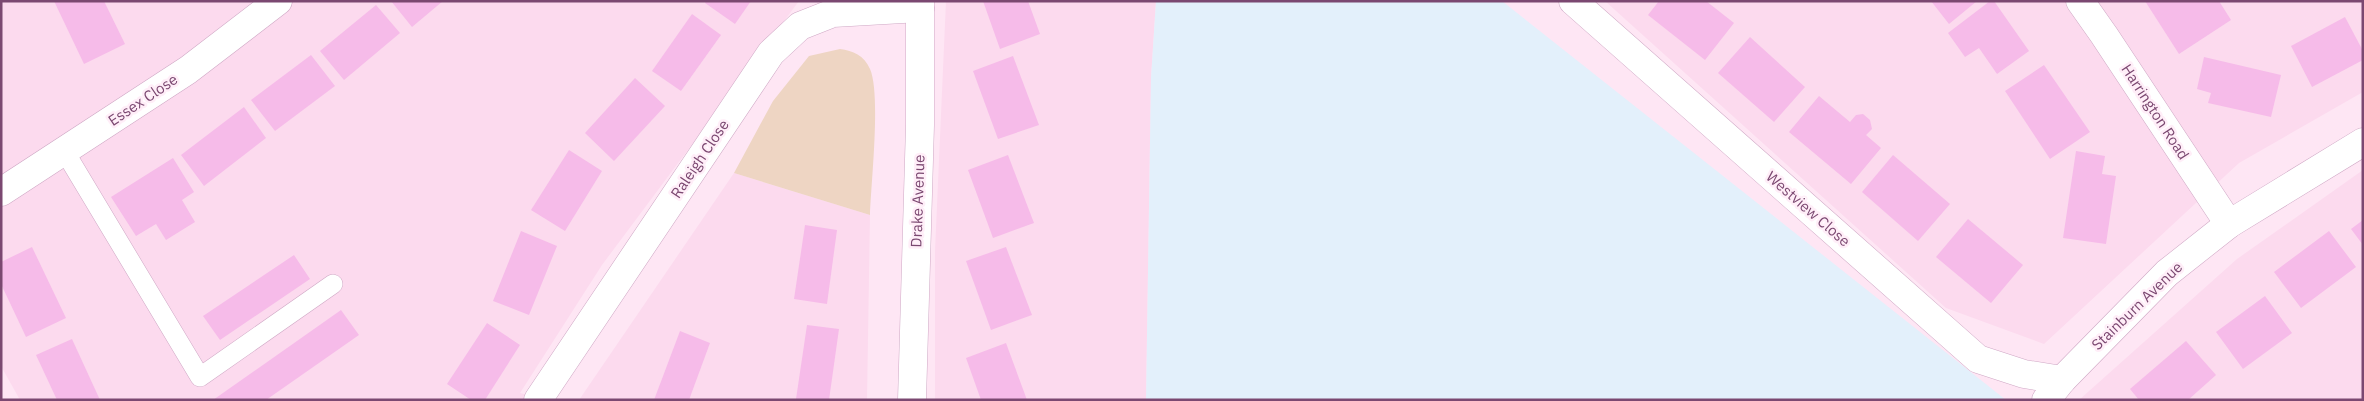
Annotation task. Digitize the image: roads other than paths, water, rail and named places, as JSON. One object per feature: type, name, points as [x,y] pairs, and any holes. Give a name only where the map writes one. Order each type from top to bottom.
[{"type":"street","name":"Essex Close","points":[[1,192],[188,70],[278,1]]},
{"type":"street","name":"Westview Close","points":[[1573,1],[1978,359],[2024,374],[2054,390]]},
{"type":"street","name":"Harrington Road","points":[[2080,1],[2229,224]]},
{"type":"street","name":"Raleigh Close","points":[[538,400],[771,53],[800,26],[833,13],[920,4]]},
{"type":"street","name":"Drake Avenue","points":[[912,400],[920,125],[920,4]]},
{"type":"street","name":"Stainburn Avenue","points":[[2054,390],[2167,273],[2229,224],[2363,142]]},
{"type":"lane","points":[[65,152],[200,377],[332,284]]}]
